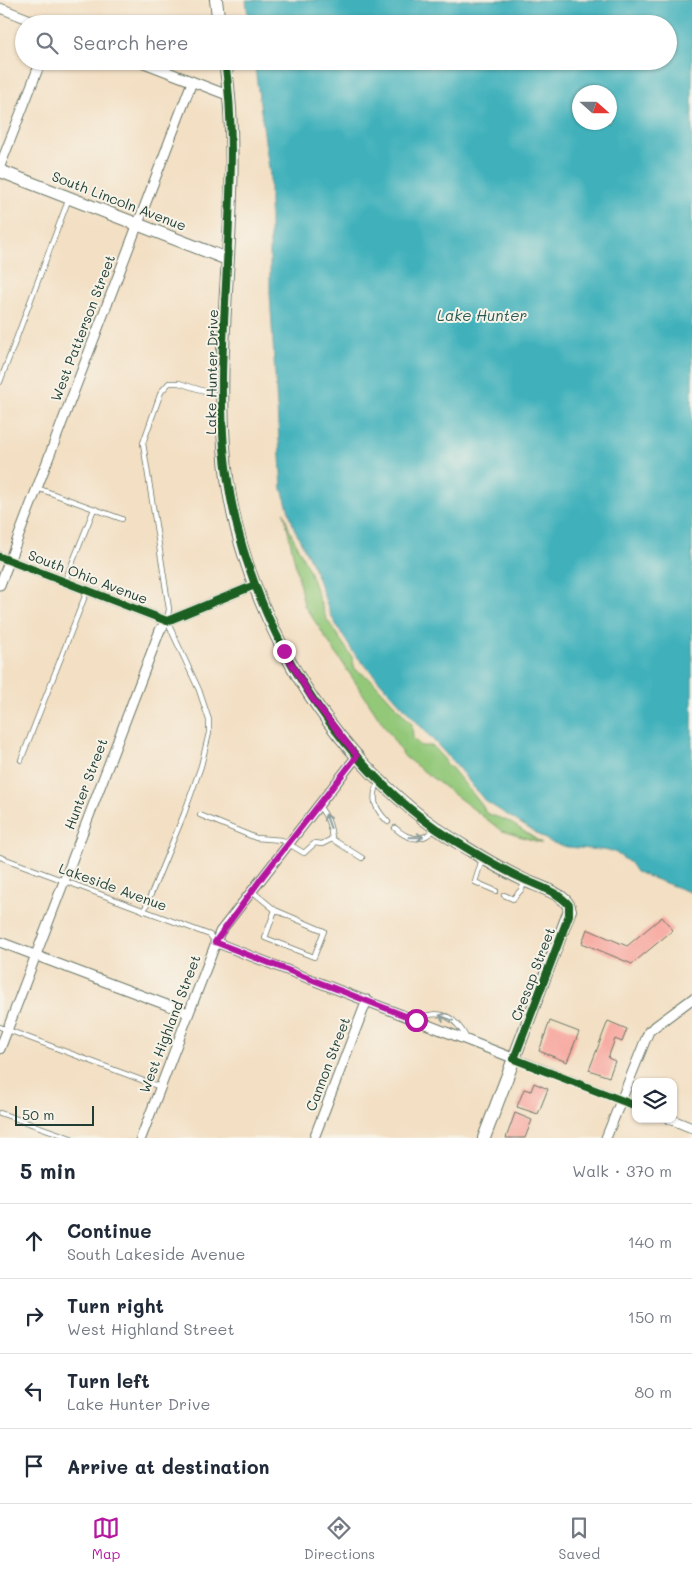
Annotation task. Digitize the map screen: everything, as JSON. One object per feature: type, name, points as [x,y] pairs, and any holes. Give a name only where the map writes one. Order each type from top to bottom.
[{"type":"street","points":[[216,0],[218,15]]},
{"type":"street","points":[[0,8],[18,15]]},
{"type":"street","points":[[0,166],[37,70]]},
{"type":"street","points":[[162,70],[230,96]]},
{"type":"street","name":"Lake Hunter Drive","points":[[226,70],[233,142],[222,396],[224,446],[230,497],[236,527],[255,585],[284,651],[311,697],[357,756],[380,780],[436,828],[483,858],[564,899]]},
{"type":"street","name":"West Patterson Street","points":[[0,585],[192,82]]},
{"type":"street","name":"South Lincoln Avenue","points":[[0,171],[227,258]]},
{"type":"street","name":"South Ohio Avenue","points":[[0,557],[168,621]]},
{"type":"street","points":[[168,621],[255,585]]},
{"type":"street","name":"Hunter Street","points":[[0,1049],[3,1028],[35,955],[160,630],[168,621]]},
{"type":"street","name":"West Highland Street","points":[[141,1138],[215,942],[252,891],[357,756]]},
{"type":"street","name":"Cresap Street","points":[[484,1138],[569,915],[568,905],[564,899]]},
{"type":"street","points":[[0,942],[188,1013]]},
{"type":"street","points":[[215,942],[632,1104]]},
{"type":"street","points":[[606,1138],[649,1032],[692,999]]},
{"type":"street","name":"Cannon Street","points":[[314,1138],[367,1000]]},
{"type":"street","points":[[677,1122],[692,1128]]},
{"type":"lane","points":[[0,382],[69,198]]},
{"type":"lane","points":[[144,911],[184,814],[201,766],[209,733],[209,720],[199,690],[168,621],[169,609],[144,452],[145,435],[161,392],[169,383],[179,383],[222,396]]},
{"type":"lane","points":[[37,488],[122,519]]},
{"type":"lane","points":[[65,581],[94,509]]},
{"type":"lane","points":[[21,760],[88,590]]},
{"type":"lane","points":[[380,780],[375,790],[374,804],[388,822]]},
{"type":"lane","points":[[318,805],[330,823],[332,839]]},
{"type":"lane","points":[[200,815],[256,838],[278,839],[304,853],[315,843],[322,844],[332,839]]},
{"type":"lane","points":[[395,828],[409,839],[424,838],[436,828]]},
{"type":"lane","points":[[332,839],[362,858]]},
{"type":"lane","name":"Lakeside Avenue","points":[[0,857],[210,935],[215,942]]},
{"type":"lane","points":[[483,858],[478,868],[475,882],[496,891]]},
{"type":"lane","points":[[504,895],[513,899],[521,890],[525,880]]},
{"type":"lane","points":[[252,891],[274,910],[324,932],[314,957],[265,938],[274,910]]},
{"type":"lane","points":[[416,1020],[428,1014],[449,1017],[460,1025],[468,1040]]},
{"type":"lane","points":[[3,1028],[161,1087]]},
{"type":"lane","points":[[0,1112],[72,1138]]},
{"type":"green space","points":[[284,512],[289,529],[309,570],[326,618],[352,657],[355,669],[372,680],[412,724],[413,738],[421,746],[432,746],[445,760],[446,766],[450,766],[482,805],[486,813],[508,821],[542,843],[502,831],[405,757],[304,605]]},
{"type":"water","name":"Lake Hunter","points":[[246,0],[692,0],[692,893],[636,872],[630,863],[613,851],[567,847],[550,842],[485,801],[455,764],[353,652],[331,616],[314,568],[294,528],[282,489],[270,293],[270,176],[255,70],[677,70],[677,15],[248,15]]},
{"type":"building","points":[[662,917],[673,930],[632,964],[582,943],[587,929],[627,946]]},
{"type":"building","points":[[550,1021],[579,1032],[567,1062],[539,1051]]},
{"type":"building","points":[[608,1021],[627,1029],[622,1042],[615,1039],[608,1058],[615,1061],[609,1077],[589,1070]]},
{"type":"building","points":[[534,1083],[548,1089],[538,1114],[517,1107],[524,1089],[531,1091]]},
{"type":"building","points":[[515,1113],[532,1120],[525,1138],[506,1138]]},
{"type":"cycle path","points":[[226,70],[230,112],[231,163],[222,357],[224,448],[230,491],[251,574],[285,652],[307,689],[331,725],[358,758],[382,783],[421,818],[450,838],[507,871],[553,892],[569,905],[569,915],[514,1059],[632,1104]]},
{"type":"cycle path","points":[[0,557],[167,621],[255,585]]},
{"type":"route","points":[[284,651],[311,697],[357,756],[220,932],[215,942],[416,1020]]}]
